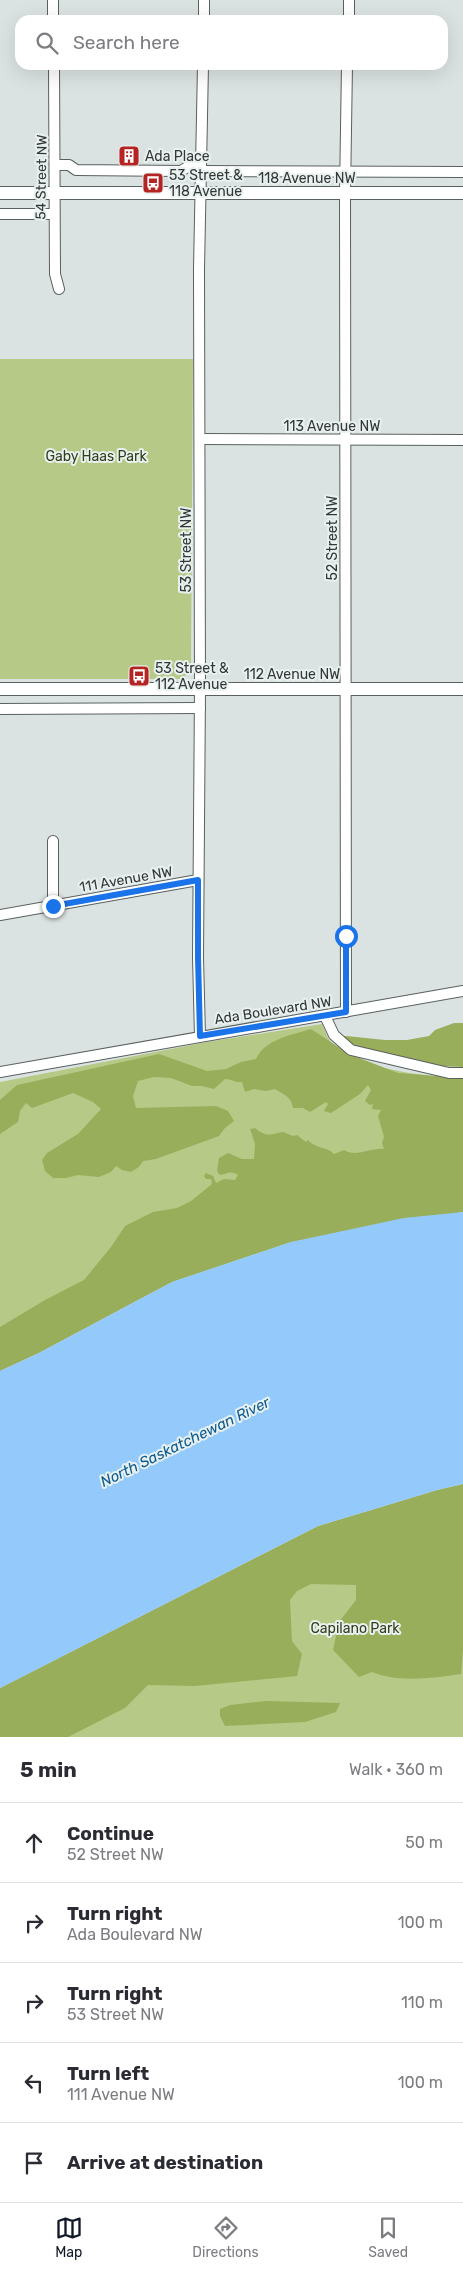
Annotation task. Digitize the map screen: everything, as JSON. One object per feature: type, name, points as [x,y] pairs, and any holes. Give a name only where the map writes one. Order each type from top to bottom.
[{"type":"main road","name":"118 Avenue NW","points":[[0,192],[463,193]]},
{"type":"main road","name":"112 Avenue NW","points":[[0,689],[463,689]]},
{"type":"street","points":[[53,0],[53,15]]},
{"type":"street","points":[[204,0],[204,15]]},
{"type":"street","points":[[348,15],[349,0]]},
{"type":"street","name":"54 Street NW","points":[[54,70],[55,274],[59,289]]},
{"type":"street","name":"53 Street NW","points":[[200,1036],[198,880],[200,193],[203,70]]},
{"type":"street","name":"52 Street NW","points":[[346,1012],[345,172],[348,70]]},
{"type":"street","name":"118 Avenue NW","points":[[55,165],[69,165],[76,170],[181,170],[192,164],[201,168],[345,172],[463,172]]},
{"type":"street","points":[[0,214],[54,214]]},
{"type":"street","name":"113 Avenue NW","points":[[200,439],[463,440]]},
{"type":"street","points":[[0,708],[200,708]]},
{"type":"street","points":[[53,841],[53,906]]},
{"type":"street","name":"111 Avenue NW","points":[[0,916],[198,880]]},
{"type":"street","name":"Ada Boulevard NW","points":[[0,1072],[463,992]]},
{"type":"street","points":[[324,1016],[334,1036],[351,1050],[449,1073],[463,1073]]},
{"type":"green space","name":"Gaby Haas Park","points":[[0,359],[193,359],[191,669],[183,679],[0,679]]},
{"type":"green space","points":[[454,1023],[463,1023],[463,1067],[402,1060],[370,1051],[344,1040],[344,1036],[346,1036],[407,1040],[429,1036],[435,1030]]},
{"type":"green space","points":[[322,1024],[331,1042],[356,1058],[385,1068],[443,1077],[463,1204],[291,1242],[172,1282],[0,1371],[0,1082],[207,1042]]},
{"type":"green space","points":[[311,1029],[349,1054],[398,1073],[463,1078],[463,1212],[291,1242],[172,1282],[39,1353],[0,1371],[0,1327],[45,1300],[84,1280],[111,1247],[125,1226],[153,1212],[177,1208],[191,1201],[212,1184],[211,1179],[206,1179],[204,1176],[206,1173],[213,1176],[216,1183],[224,1179],[235,1180],[238,1175],[231,1173],[220,1175],[217,1171],[219,1158],[228,1153],[242,1159],[254,1159],[255,1144],[250,1129],[255,1128],[266,1134],[283,1132],[293,1136],[297,1135],[306,1142],[308,1140],[314,1145],[331,1151],[334,1154],[344,1150],[359,1153],[374,1149],[384,1149],[382,1143],[384,1137],[378,1116],[381,1110],[372,1109],[373,1104],[370,1105],[365,1101],[371,1090],[368,1085],[360,1094],[331,1113],[324,1111],[328,1104],[326,1102],[310,1112],[303,1108],[293,1108],[289,1098],[275,1089],[266,1091],[254,1089],[245,1092],[242,1082],[225,1079],[214,1089],[192,1086],[171,1078],[154,1077],[138,1081],[133,1096],[136,1108],[216,1106],[228,1111],[234,1121],[219,1136],[156,1159],[143,1161],[139,1167],[131,1172],[116,1166],[111,1172],[99,1177],[78,1175],[66,1178],[53,1178],[45,1171],[42,1160],[47,1153],[78,1134],[101,1109],[93,1102],[73,1093],[32,1108],[26,1103],[20,1111],[18,1122],[0,1134],[0,1100],[17,1085],[159,1054],[207,1071],[226,1069],[241,1062],[256,1059],[260,1052],[272,1042]]},
{"type":"green space","name":"Capilano Park","points":[[463,1484],[463,1737],[0,1737]]},
{"type":"green space","name":"Capilano Park","points":[[463,1484],[463,1650],[461,1674],[405,1679],[393,1678],[372,1672],[359,1677],[333,1650],[339,1622],[356,1600],[356,1585],[311,1584],[297,1591],[290,1600],[292,1641],[302,1654],[297,1676],[195,1686],[148,1685],[125,1708],[68,1737],[0,1737],[0,1688],[318,1526]]},
{"type":"green space","points":[[266,1701],[340,1703],[336,1712],[305,1722],[225,1726],[220,1716],[220,1709],[230,1705]]},
{"type":"water","name":"North Saskatchewan River","points":[[463,1212],[463,1484],[318,1526],[0,1688],[0,1371],[39,1353],[172,1282],[291,1242],[404,1218]]},
{"type":"place","name":"Ada Place","points":[[129,156]]},
{"type":"place","name":"53 Street & 118 Avenue","points":[[153,183]]},
{"type":"place","name":"53 Street & 112 Avenue","points":[[139,676]]},
{"type":"route","points":[[53,906],[198,880],[200,1036],[346,1012],[346,936]]}]
